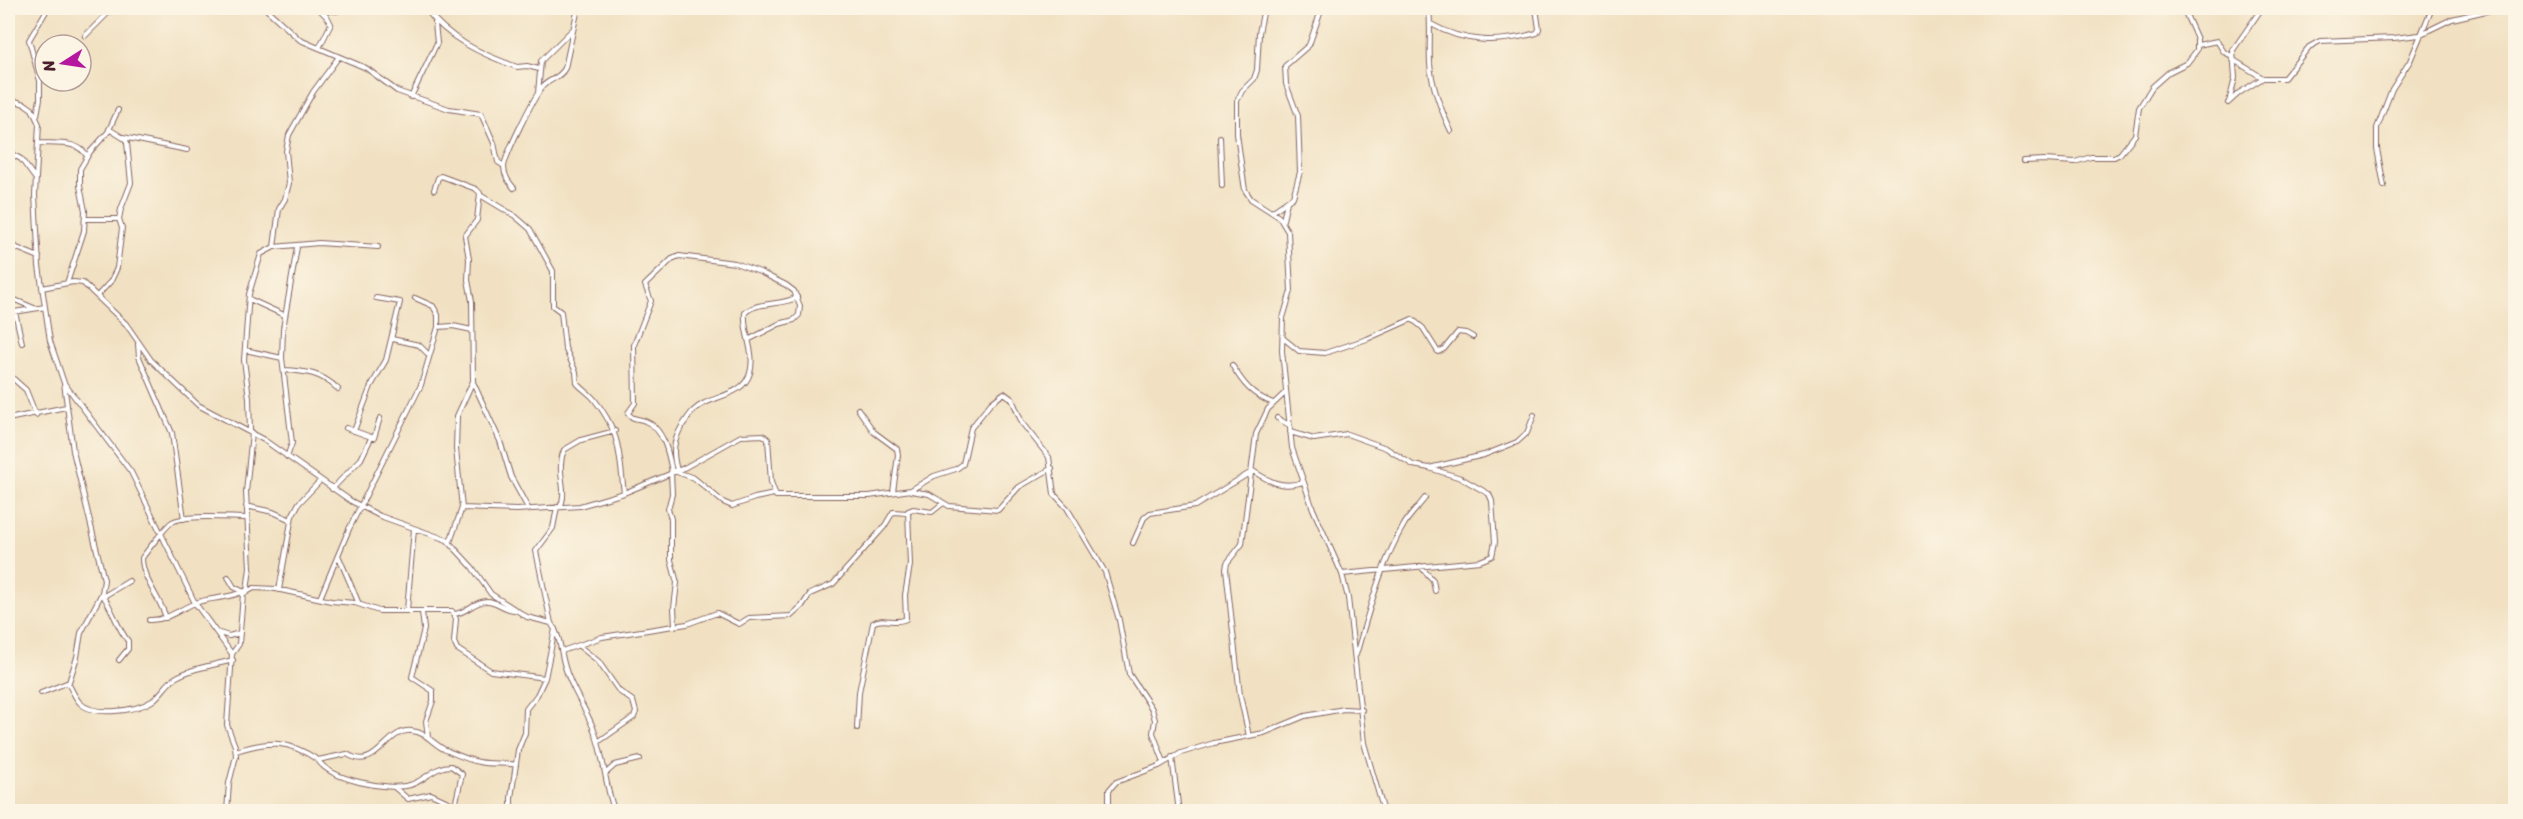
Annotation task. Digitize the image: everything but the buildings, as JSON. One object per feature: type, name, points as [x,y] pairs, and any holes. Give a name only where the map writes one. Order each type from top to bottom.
[{"type":"street","points":[[48,8],[29,40],[40,81],[35,210],[42,288],[50,341],[64,382],[73,451],[104,580],[103,595],[115,613],[122,633],[128,641],[128,649],[119,660]]},
{"type":"street","points":[[88,33],[113,8]]},
{"type":"street","points":[[265,8],[290,33],[338,58],[366,68],[397,91],[460,111],[481,114],[494,143],[498,162],[504,166]]},
{"type":"street","points":[[318,9],[338,11],[345,8]]},
{"type":"street","points":[[425,8],[435,22],[462,43],[519,68],[527,66],[539,69]]},
{"type":"street","points":[[514,188],[507,180],[504,166],[520,127],[538,94],[543,86],[562,73],[568,61],[578,8]]},
{"type":"street","points":[[1264,8],[1258,40],[1257,70],[1254,79],[1242,91],[1237,101],[1237,134],[1245,190],[1251,199],[1283,221],[1288,232],[1291,283],[1283,318],[1282,337],[1294,460],[1342,574],[1352,619],[1365,743],[1384,812]]},
{"type":"street","points":[[1272,212],[1293,197],[1297,184],[1300,147],[1297,108],[1289,94],[1284,71],[1288,63],[1309,45],[1322,8]]},
{"type":"street","points":[[1429,8],[1433,84],[1451,131]]},
{"type":"street","points":[[1431,24],[1457,37],[1498,41],[1537,33],[1539,29],[1536,8]]},
{"type":"street","points":[[2024,161],[2075,162],[2091,157],[2114,157],[2120,154],[2135,135],[2139,108],[2152,87],[2169,72],[2187,63],[2197,50],[2198,45],[2183,8]]},
{"type":"street","points":[[2262,8],[2246,28],[2232,57],[2235,78],[2228,103],[2263,78],[2284,78],[2309,47],[2320,41],[2419,35],[2452,19],[2499,8]]},
{"type":"street","points":[[2384,186],[2377,149],[2377,128],[2392,89],[2410,61],[2432,8]]},
{"type":"street","points":[[2509,8],[2510,17],[2516,22]]},
{"type":"street","points":[[318,9],[331,24],[319,48]]},
{"type":"street","points":[[411,97],[437,43],[435,22]]},
{"type":"street","points":[[538,94],[539,69],[544,57],[573,28]]},
{"type":"street","points":[[2198,45],[2217,41],[2224,52],[2263,78]]},
{"type":"street","points":[[274,247],[279,209],[285,199],[289,183],[286,151],[289,135],[318,84],[338,58]]},
{"type":"street","points":[[8,99],[25,104],[37,115]]},
{"type":"street","points":[[67,283],[81,240],[85,219],[80,169],[87,156],[109,129],[118,110]]},
{"type":"street","points":[[109,129],[123,137],[187,150]]},
{"type":"street","points":[[97,296],[111,281],[117,268],[122,228],[119,219],[131,183],[127,143],[123,137]]},
{"type":"street","points":[[1220,137],[1222,186]]},
{"type":"street","points":[[39,143],[74,145],[84,151],[87,156]]},
{"type":"street","points":[[8,147],[9,153],[26,163],[36,178]]},
{"type":"street","points":[[434,190],[440,176],[476,189],[480,195],[530,228],[554,271],[553,306],[561,312],[565,348],[576,372],[577,383],[593,398],[615,431],[624,493]]},
{"type":"street","points":[[480,195],[477,220],[465,236],[468,280],[472,294],[473,381],[500,441],[511,477],[529,510]]},
{"type":"street","points":[[1283,221],[1287,202]]},
{"type":"street","points":[[85,219],[119,219]]},
{"type":"street","points":[[8,240],[17,248],[39,257]]},
{"type":"street","points":[[232,654],[239,644],[242,596],[250,568],[246,506],[251,433],[244,366],[249,299],[261,254],[274,247],[297,247],[319,243],[378,247]]},
{"type":"street","points":[[287,457],[292,443],[282,358],[284,315],[297,247]]},
{"type":"street","points":[[8,257],[17,248]]},
{"type":"street","points":[[674,471],[660,433],[651,424],[632,418],[628,413],[635,402],[634,345],[651,301],[645,285],[672,259],[679,256],[735,263],[786,285],[797,297],[800,311],[794,320],[779,324],[748,340]]},
{"type":"street","points":[[42,288],[67,283],[83,283],[126,324],[151,360],[198,405],[251,433],[362,507],[450,542],[472,567],[489,592],[526,617],[551,623]]},
{"type":"street","points":[[8,297],[35,309]]},
{"type":"street","points":[[675,625],[674,608],[677,583],[671,560],[671,519],[668,509],[672,494],[673,453],[677,435],[694,410],[729,394],[747,379],[752,354],[744,316],[748,309],[790,301],[797,297]]},
{"type":"street","points":[[354,431],[371,386],[386,360],[400,302],[376,298]]},
{"type":"street","points":[[320,598],[338,555],[421,385],[438,327],[436,308],[415,298]]},
{"type":"street","points":[[249,299],[284,315]]},
{"type":"street","points":[[8,313],[45,307]]},
{"type":"street","points":[[15,312],[22,343]]},
{"type":"street","points":[[1282,337],[1299,351],[1325,353],[1367,339],[1412,319],[1423,328],[1438,352],[1444,349],[1458,332],[1473,337]]},
{"type":"street","points":[[438,327],[453,326],[472,330]]},
{"type":"street","points":[[392,339],[419,345],[429,354]]},
{"type":"street","points":[[138,344],[139,357],[172,433],[184,519]]},
{"type":"street","points":[[245,350],[282,358]]},
{"type":"street","points":[[1232,365],[1250,391],[1258,397],[1273,402]]},
{"type":"street","points":[[284,370],[316,373],[338,388]]},
{"type":"street","points":[[8,374],[26,390],[36,415]]},
{"type":"street","points":[[450,542],[462,508],[456,449],[456,416],[473,381]]},
{"type":"street","points":[[64,382],[130,472],[195,603],[232,654],[227,725],[236,751],[235,767],[229,783],[227,812]]},
{"type":"street","points":[[1249,736],[1240,695],[1226,575],[1227,563],[1242,544],[1256,434],[1273,402],[1286,392]]},
{"type":"street","points":[[910,490],[963,464],[971,428],[992,401],[1003,394],[1012,399],[1020,420],[1047,453],[1052,468],[1054,494],[1070,514],[1107,576],[1119,620],[1129,674],[1152,710],[1155,720],[1154,733],[1164,762]]},
{"type":"street","points":[[8,419],[66,407]]},
{"type":"street","points":[[858,409],[874,432],[897,449],[893,492]]},
{"type":"street","points":[[1429,468],[1484,455],[1517,442],[1527,434],[1534,415]]},
{"type":"street","points":[[332,489],[361,459],[371,438],[376,435],[380,418]]},
{"type":"street","points":[[1277,418],[1289,425]]},
{"type":"street","points":[[346,428],[371,438]]},
{"type":"street","points":[[615,431],[581,440],[564,450],[559,468],[564,496],[558,507],[553,528],[536,550],[551,623],[562,651],[565,668],[598,742],[606,791],[615,812]]},
{"type":"street","points":[[1290,432],[1314,439],[1347,434],[1386,448],[1413,465],[1461,478],[1489,494],[1492,501],[1494,551],[1492,556],[1484,561],[1420,565],[1342,574]]},
{"type":"street","points":[[462,508],[529,510],[580,507],[624,493],[674,471],[741,436],[763,435],[768,442],[774,494]]},
{"type":"street","points":[[674,471],[694,478],[723,502],[732,506],[774,494],[779,497],[869,496],[910,490],[929,494],[942,504],[998,510],[1019,487],[1052,468]]},
{"type":"street","points":[[1253,471],[1275,484],[1291,486],[1303,482]]},
{"type":"street","points":[[1133,543],[1144,518],[1150,513],[1195,506],[1253,471]]},
{"type":"street","points":[[279,590],[291,520],[299,503],[320,481]]},
{"type":"street","points":[[1356,658],[1383,571],[1405,523],[1425,498]]},
{"type":"street","points":[[562,651],[602,637],[695,622],[717,613],[739,624],[749,618],[791,616],[810,594],[833,584],[884,527],[893,512],[908,513],[913,509],[932,512],[942,504]]},
{"type":"street","points":[[246,506],[273,512],[291,520]]},
{"type":"street","points":[[857,728],[859,693],[873,623],[880,620],[906,621],[905,595],[910,565],[908,513]]},
{"type":"street","points":[[166,618],[163,606],[142,567],[142,558],[172,522],[184,519],[246,518]]},
{"type":"street","points":[[407,610],[414,529]]},
{"type":"street","points":[[338,555],[359,604]]},
{"type":"street","points":[[1420,565],[1432,580],[1435,591]]},
{"type":"street","points":[[228,577],[234,587],[245,590]]},
{"type":"street","points":[[42,693],[52,687],[68,683],[74,673],[85,622],[103,595],[129,581]]},
{"type":"street","points":[[149,620],[166,618],[195,603],[228,598],[245,590],[260,588],[359,604],[379,610],[422,612],[446,610],[455,614],[484,601],[516,610]]},
{"type":"street","points":[[422,612],[424,629],[412,677],[433,691],[433,701],[426,721],[428,737]]},
{"type":"street","points":[[455,614],[454,642],[461,652],[493,671],[545,678]]},
{"type":"street","points":[[511,812],[516,765],[525,733],[526,709],[537,695],[545,678],[555,629]]},
{"type":"street","points":[[215,632],[229,636],[240,633]]},
{"type":"street","points":[[579,646],[598,661],[619,692],[631,699],[635,710],[634,717],[598,742]]},
{"type":"street","points":[[68,683],[80,704],[90,709],[119,711],[151,702],[174,679],[233,660]]},
{"type":"street","points":[[1109,812],[1109,790],[1116,782],[1172,757],[1204,746],[1278,728],[1305,716],[1344,709],[1362,710]]},
{"type":"street","points":[[318,760],[344,754],[358,759],[367,758],[380,751],[397,734],[412,730],[428,737],[437,746],[479,762],[516,765]]},
{"type":"street","points":[[236,751],[268,742],[302,750],[334,774],[371,784],[393,787],[411,785],[437,769],[451,766],[462,774],[454,806]]},
{"type":"street","points":[[1172,757],[1179,812]]},
{"type":"street","points":[[605,774],[615,765],[640,759]]},
{"type":"street","points":[[393,787],[408,799],[430,794],[454,806],[482,811],[496,810]]}]
